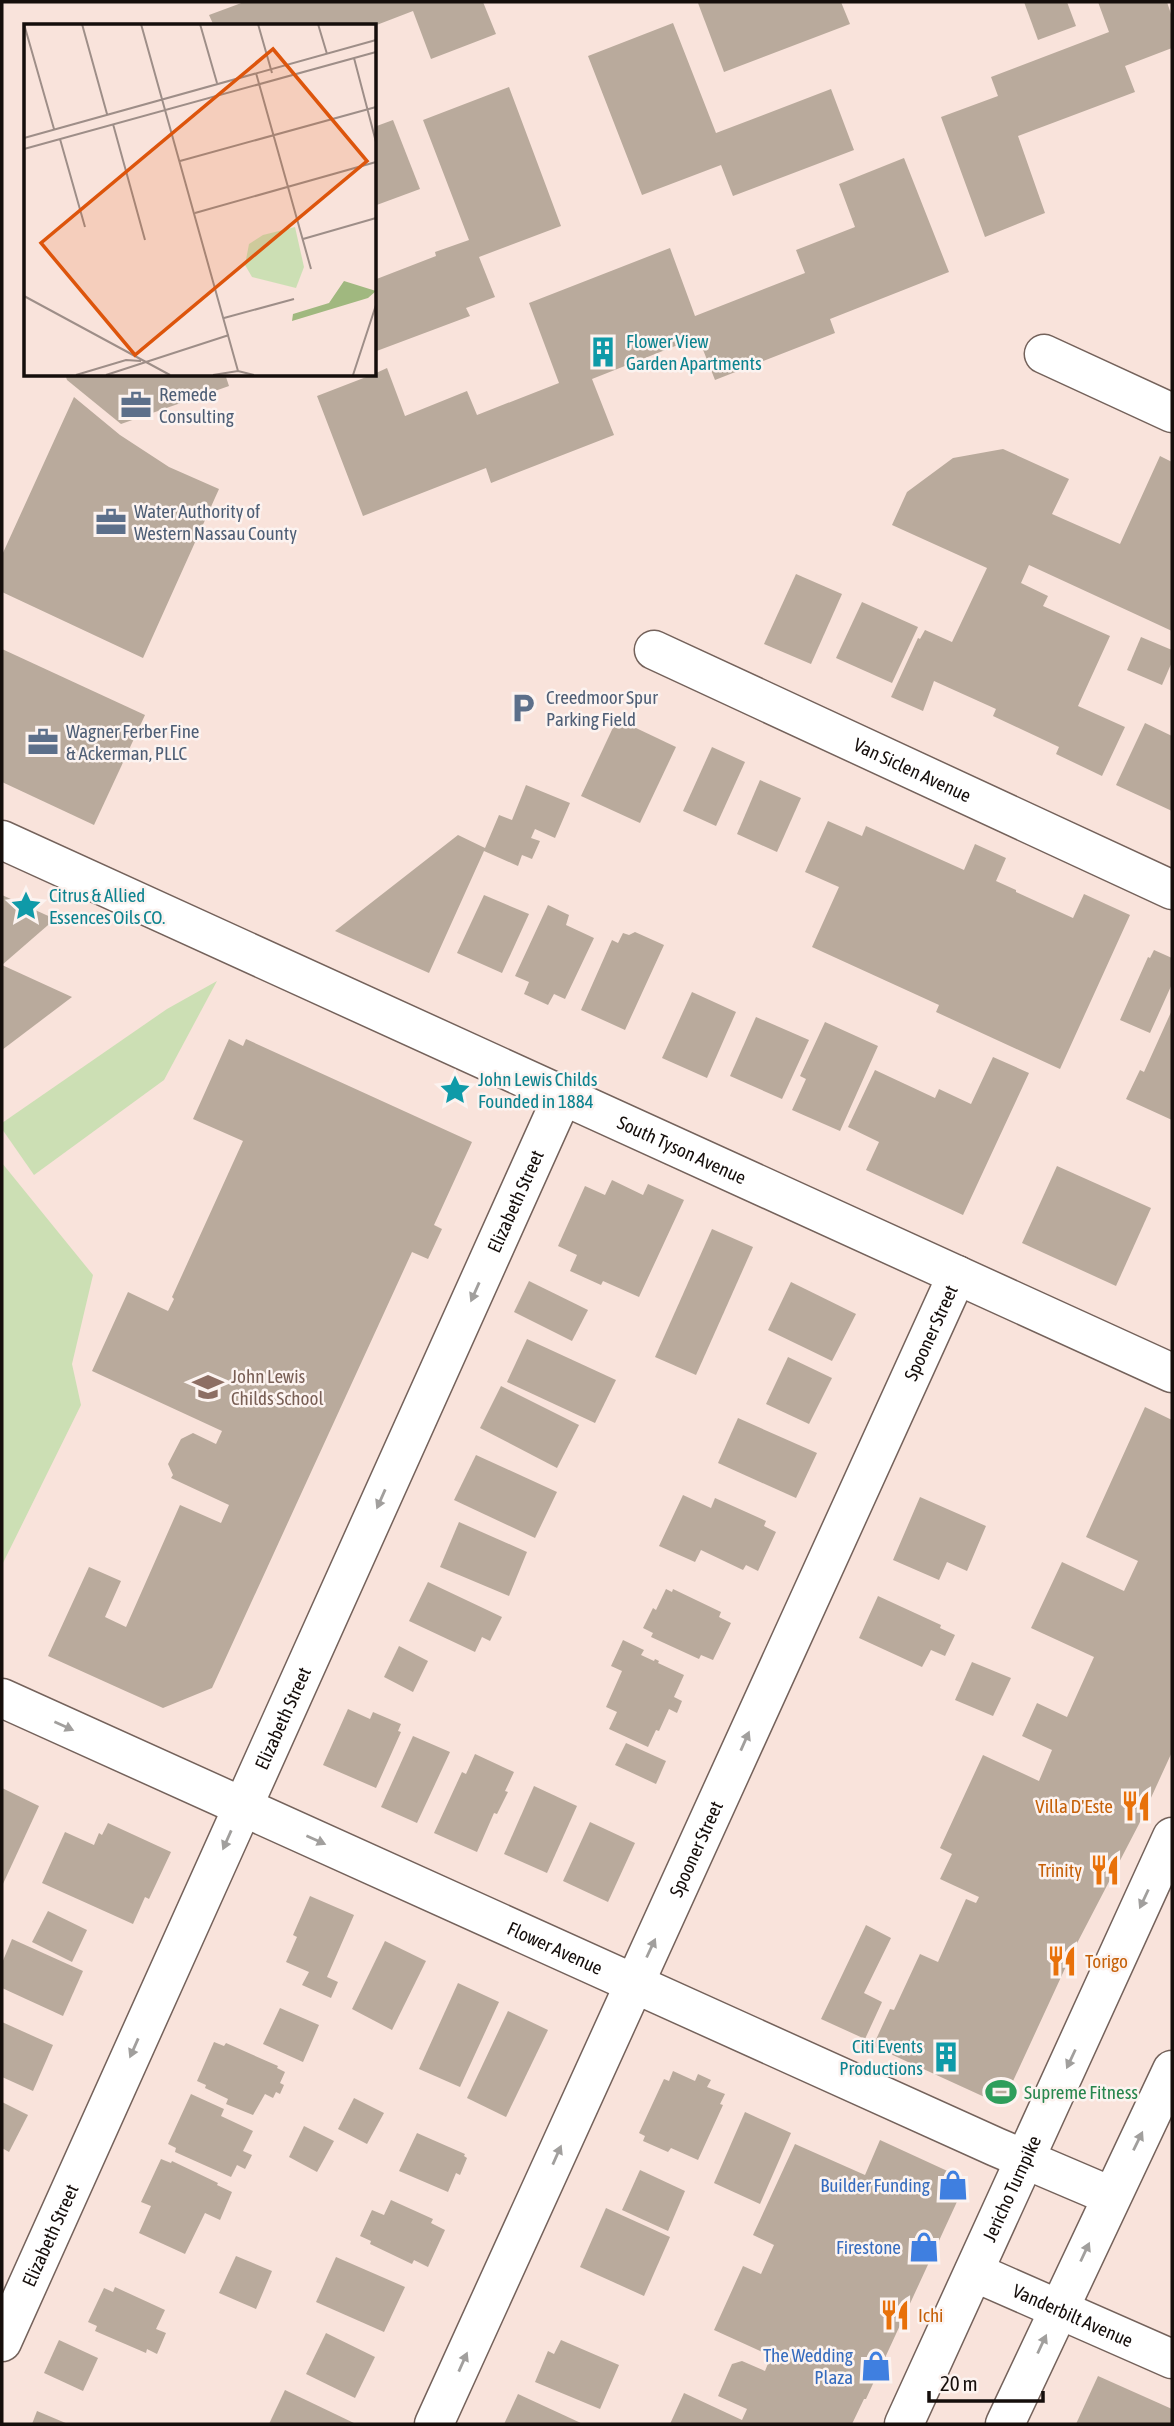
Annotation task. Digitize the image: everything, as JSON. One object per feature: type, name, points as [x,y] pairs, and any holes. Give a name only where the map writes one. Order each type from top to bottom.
[{"type":"street","points":[[1044,354],[1172,413]]},
{"type":"street","name":"Van Siclen Avenue","points":[[654,650],[1172,890]]},
{"type":"street","name":"South Tyson Avenue","points":[[2,840],[1172,1373]]},
{"type":"street","name":"Elizabeth Street","points":[[2,2342],[564,1095]]},
{"type":"street","name":"Spooner Street","points":[[435,2424],[957,1275]]},
{"type":"street","name":"Flower Avenue","points":[[2,1698],[1025,2160],[1111,2196]]},
{"type":"street","name":"Jericho Turnpike","points":[[904,2424],[1172,1837]]},
{"type":"street","points":[[1005,2424],[1172,2070]]},
{"type":"street","name":"Vanderbilt Avenue","points":[[974,2272],[1172,2359]]},
{"type":"green space","points":[[217,981],[164,1080],[34,1175],[2,1129],[2,1123],[167,1009]]},
{"type":"green space","points":[[2,1163],[93,1275],[72,1364],[81,1405],[2,1565]]},
{"type":"building","points":[[244,2],[483,2],[496,34],[431,59],[413,11],[376,25],[213,24],[209,15]]},
{"type":"building","points":[[841,2],[850,24],[724,72],[698,3]]},
{"type":"building","points":[[1024,2],[1067,2],[1076,26],[1038,40]]},
{"type":"building","points":[[1098,2],[1167,2],[1172,17],[1172,48],[1125,66],[1135,92],[1018,136],[1045,213],[985,237],[941,117],[998,96],[991,77],[1109,32]]},
{"type":"building","points":[[673,23],[716,133],[831,89],[854,150],[733,196],[721,165],[642,195],[588,56]]},
{"type":"building","points":[[509,87],[561,226],[479,257],[495,297],[466,308],[470,316],[376,351],[376,279],[436,256],[435,252],[469,240],[423,120]]},
{"type":"building","points":[[393,120],[420,189],[376,205],[376,126]]},
{"type":"building","name":"Flower View Garden Apartments","points":[[904,158],[949,272],[830,319],[835,333],[715,380],[698,337],[592,379],[614,435],[491,483],[486,468],[363,516],[317,396],[369,376],[376,376],[376,373],[387,368],[405,416],[467,391],[477,415],[559,383],[529,303],[670,248],[695,316],[805,273],[796,250],[855,227],[839,184]]},
{"type":"building","name":"Remede Consulting","points":[[66,376],[226,376],[229,386],[121,424],[67,380]]},
{"type":"building","name":"Water Authority of Western Nassau County","points":[[74,397],[120,435],[169,467],[219,489],[143,658],[2,592],[2,555]]},
{"type":"building","points":[[1003,449],[1069,479],[1052,514],[1120,544],[1160,456],[1172,462],[1172,631],[1029,565],[1021,583],[1048,596],[1043,606],[1110,636],[1078,706],[1125,727],[1102,776],[1056,754],[1059,747],[993,716],[996,709],[934,681],[923,711],[891,697],[918,638],[920,639],[925,630],[952,642],[987,568],[892,525],[907,492],[953,458]]},
{"type":"building","points":[[796,574],[842,594],[811,664],[764,644]]},
{"type":"building","points":[[862,602],[918,627],[892,683],[836,658]]},
{"type":"building","points":[[1141,637],[1172,650],[1172,662],[1162,685],[1127,670]]},
{"type":"building","points":[[2,649],[145,715],[94,825],[2,782]]},
{"type":"building","points":[[617,719],[676,747],[640,823],[581,796]]},
{"type":"building","points":[[1145,723],[1172,736],[1172,811],[1116,785]]},
{"type":"building","points":[[712,747],[745,762],[716,826],[683,811]]},
{"type":"building","points":[[760,780],[801,798],[777,852],[737,834]]},
{"type":"building","points":[[526,785],[570,803],[555,838],[535,829],[531,838],[540,841],[532,859],[522,855],[518,866],[484,851],[429,973],[335,931],[458,835],[485,848],[499,815],[512,820]]},
{"type":"building","points":[[828,821],[862,836],[866,826],[964,870],[975,844],[1006,858],[996,881],[1016,892],[1073,918],[1084,894],[1130,915],[1060,1069],[936,1012],[939,1005],[812,947],[839,887],[805,872]]},
{"type":"building","points":[[2,895],[55,919],[2,965]]},
{"type":"building","points":[[484,895],[529,914],[502,973],[457,953]]},
{"type":"building","points":[[548,905],[569,915],[566,925],[594,938],[565,999],[554,994],[548,1005],[524,994],[529,982],[515,976]]},
{"type":"building","points":[[635,932],[664,945],[625,1030],[581,1010],[612,940],[618,943],[623,933],[629,935]]},
{"type":"building","points":[[1154,950],[1172,958],[1172,984],[1150,1033],[1120,1020],[1148,957],[1150,958]]},
{"type":"building","points":[[2,965],[72,997],[2,1050]]},
{"type":"building","points":[[692,992],[736,1012],[707,1078],[662,1058]]},
{"type":"building","points":[[1172,1010],[1172,1120],[1126,1099],[1140,1070],[1144,1072]]},
{"type":"building","points":[[756,1017],[809,1040],[782,1099],[730,1076]]},
{"type":"building","points":[[825,1022],[878,1046],[840,1131],[792,1110],[806,1079],[800,1076]]},
{"type":"building","points":[[229,1039],[243,1046],[246,1039],[472,1142],[434,1225],[442,1229],[428,1259],[412,1252],[212,1688],[163,1708],[48,1656],[89,1567],[121,1581],[105,1617],[126,1627],[180,1505],[221,1523],[229,1505],[171,1478],[173,1475],[168,1464],[181,1439],[193,1433],[216,1444],[222,1431],[92,1371],[128,1292],[168,1311],[243,1141],[193,1119]]},
{"type":"building","points":[[993,1057],[1029,1073],[963,1215],[866,1170],[879,1142],[848,1127],[875,1070],[935,1098],[939,1089],[971,1104]]},
{"type":"building","points":[[1057,1166],[1151,1208],[1116,1286],[1022,1243]]},
{"type":"building","points":[[612,1180],[643,1195],[648,1184],[684,1200],[639,1297],[603,1281],[601,1285],[570,1271],[577,1255],[558,1246],[585,1186],[605,1195]]},
{"type":"building","points":[[712,1229],[753,1247],[696,1375],[655,1357]]},
{"type":"building","points":[[529,1281],[588,1310],[572,1341],[514,1312]]},
{"type":"building","points":[[791,1282],[856,1314],[832,1361],[768,1330]]},
{"type":"building","points":[[527,1339],[616,1380],[595,1423],[507,1382]]},
{"type":"building","points":[[788,1357],[832,1378],[809,1424],[766,1404]]},
{"type":"building","points":[[501,1386],[579,1425],[557,1468],[480,1428]]},
{"type":"building","points":[[1145,1407],[1172,1420],[1172,1752],[1139,1824],[1074,1949],[1002,2105],[873,2046],[890,2009],[894,2010],[920,1954],[938,1962],[966,1899],[976,1903],[979,1897],[940,1879],[952,1854],[940,1848],[983,1755],[1039,1781],[1052,1750],[1022,1736],[1037,1703],[1067,1717],[1094,1657],[1031,1628],[1062,1562],[1124,1591],[1138,1561],[1086,1537]]},
{"type":"building","points":[[738,1418],[817,1453],[796,1498],[718,1463]]},
{"type":"building","points":[[476,1455],[557,1492],[535,1538],[454,1500]]},
{"type":"building","points":[[683,1495],[711,1508],[715,1498],[766,1521],[764,1526],[776,1532],[758,1571],[746,1565],[743,1570],[701,1550],[695,1562],[659,1546]]},
{"type":"building","points":[[920,1497],[986,1526],[967,1571],[947,1562],[939,1580],[893,1560]]},
{"type":"building","points":[[459,1522],[527,1552],[509,1596],[440,1567]]},
{"type":"building","points":[[428,1582],[502,1617],[490,1641],[482,1637],[475,1652],[409,1621]]},
{"type":"building","points":[[666,1589],[672,1592],[673,1589],[721,1612],[719,1617],[731,1623],[713,1660],[701,1655],[699,1659],[651,1637],[653,1633],[643,1628]]},
{"type":"building","points":[[878,1596],[941,1625],[940,1628],[955,1635],[945,1656],[931,1650],[922,1667],[859,1638]]},
{"type":"building","points":[[623,1640],[644,1650],[641,1655],[654,1661],[655,1659],[684,1675],[674,1697],[682,1701],[677,1713],[669,1709],[648,1747],[609,1729],[617,1712],[606,1707],[622,1671],[611,1666]]},
{"type":"building","points":[[399,1646],[428,1661],[413,1692],[384,1677]]},
{"type":"building","points":[[972,1662],[1011,1678],[993,1716],[955,1700]]},
{"type":"building","points":[[348,1709],[370,1719],[373,1712],[401,1724],[398,1731],[401,1732],[376,1788],[323,1765]]},
{"type":"building","points":[[413,1736],[450,1752],[417,1823],[381,1807]]},
{"type":"building","points":[[626,1743],[666,1761],[656,1784],[615,1765]]},
{"type":"building","points":[[475,1754],[514,1772],[505,1791],[508,1792],[497,1814],[494,1813],[477,1852],[434,1833],[462,1772],[466,1774]]},
{"type":"building","points":[[534,1786],[577,1806],[547,1873],[504,1854]]},
{"type":"building","points":[[2,1788],[39,1806],[2,1886]]},
{"type":"building","points":[[590,1822],[635,1843],[608,1902],[563,1881]]},
{"type":"building","points":[[108,1823],[171,1852],[149,1899],[145,1897],[133,1924],[42,1883],[65,1832],[94,1845],[99,1833],[102,1835]]},
{"type":"building","points":[[310,1896],[354,1915],[327,1977],[338,1982],[331,1998],[302,1985],[309,1972],[286,1962],[297,1937],[293,1935]]},
{"type":"building","points":[[48,1911],[87,1930],[72,1962],[32,1942]]},
{"type":"building","points":[[866,1925],[891,1938],[864,1993],[882,2002],[865,2039],[821,2019]]},
{"type":"building","points":[[12,1939],[83,1971],[63,2016],[2,1988],[2,1963]]},
{"type":"building","points":[[385,1941],[426,1961],[392,2030],[352,2009]]},
{"type":"building","points":[[458,1983],[499,2002],[460,2087],[419,2069]]},
{"type":"building","points":[[280,2008],[319,2025],[303,2062],[263,2044]]},
{"type":"building","points":[[508,2011],[548,2030],[506,2117],[467,2098]]},
{"type":"building","points":[[2,2022],[53,2045],[33,2091],[2,2077]]},
{"type":"building","points":[[214,2042],[224,2046],[226,2043],[278,2066],[277,2068],[285,2072],[280,2083],[284,2085],[280,2094],[276,2092],[273,2098],[265,2094],[253,2115],[226,2104],[228,2099],[205,2088],[206,2085],[197,2081]]},
{"type":"building","points":[[673,2071],[695,2081],[698,2074],[711,2080],[707,2087],[725,2094],[720,2104],[723,2105],[698,2160],[671,2148],[668,2152],[643,2141],[645,2136],[639,2133],[664,2079],[669,2081]]},
{"type":"building","points":[[191,2094],[224,2109],[221,2116],[253,2131],[243,2151],[252,2155],[245,2169],[237,2165],[231,2177],[175,2152],[176,2148],[168,2144]]},
{"type":"building","points":[[354,2098],[384,2113],[367,2144],[338,2129]]},
{"type":"building","points":[[2,2102],[28,2115],[9,2152],[2,2148]]},
{"type":"building","points":[[745,2112],[791,2133],[760,2204],[714,2183]]},
{"type":"building","points":[[304,2126],[334,2141],[317,2172],[289,2157]]},
{"type":"building","points":[[417,2133],[465,2154],[467,2158],[460,2175],[456,2173],[448,2192],[399,2171]]},
{"type":"building","points":[[880,2140],[967,2180],[852,2424],[670,2424],[684,2393],[742,2420],[747,2409],[718,2396],[732,2364],[742,2361],[765,2371],[771,2356],[714,2330],[743,2266],[761,2274],[774,2245],[753,2235],[795,2144],[865,2175]]},
{"type":"building","points":[[161,2159],[171,2163],[172,2161],[232,2192],[220,2220],[205,2213],[185,2254],[139,2233],[151,2206],[141,2202]]},
{"type":"building","points":[[640,2170],[685,2191],[668,2231],[622,2210]]},
{"type":"building","points":[[391,2200],[433,2219],[431,2223],[445,2230],[428,2267],[414,2260],[412,2264],[370,2244],[371,2241],[360,2236],[372,2210],[384,2215]]},
{"type":"building","points":[[606,2208],[670,2237],[644,2296],[580,2267]]},
{"type":"building","points":[[236,2256],[272,2271],[256,2309],[219,2293]]},
{"type":"building","points":[[336,2257],[405,2287],[384,2332],[316,2302]]},
{"type":"building","points":[[115,2287],[165,2310],[156,2329],[166,2333],[157,2354],[147,2349],[146,2353],[95,2331],[97,2326],[88,2322],[104,2288],[113,2292]]},
{"type":"building","points":[[326,2333],[375,2357],[355,2398],[306,2374]]},
{"type":"building","points":[[59,2340],[98,2358],[83,2391],[44,2373]]},
{"type":"building","points":[[561,2340],[619,2365],[600,2409],[535,2382],[548,2351],[554,2354]]},
{"type":"building","points":[[1098,2376],[1172,2409],[1172,2424],[1076,2424]]},
{"type":"building","points":[[285,2390],[356,2424],[269,2424]]},
{"type":"building","points":[[518,2394],[583,2424],[504,2424]]},
{"type":"building","points":[[37,2411],[68,2424],[32,2424]]},
{"type":"place","name":"Flower View Garden Apartments","points":[[603,352]]},
{"type":"place","name":"Remede Consulting","points":[[136,405]]},
{"type":"place","name":"Water Authority of Western Nassau County","points":[[111,522]]},
{"type":"place","name":"Creedmoor Spur Parking Field","points":[[523,708]]},
{"type":"place","name":"Wagner Ferber Fine & Ackerman, PLLC","points":[[43,742]]},
{"type":"place","name":"Citrus & Allied Essences Oils CO.","points":[[26,906]]},
{"type":"place","name":"John Lewis Childs Founded in 1884","points":[[455,1090]]},
{"type":"place","name":"John Lewis Childs School","points":[[208,1387]]},
{"type":"place","name":"Villa D'Este","points":[[1136,1806]]},
{"type":"place","name":"Trinity","points":[[1105,1870]]},
{"type":"place","name":"Torigo","points":[[1062,1961]]},
{"type":"place","name":"Citi Events Productions","points":[[946,2057]]},
{"type":"place","name":"Supreme Fitness","points":[[1001,2092]]},
{"type":"place","name":"Builder Funding","points":[[953,2185]]},
{"type":"place","name":"Firestone","points":[[924,2247]]},
{"type":"place","name":"Ichi","points":[[895,2315]]},
{"type":"place","name":"The Wedding Plaza","points":[[876,2366]]}]
